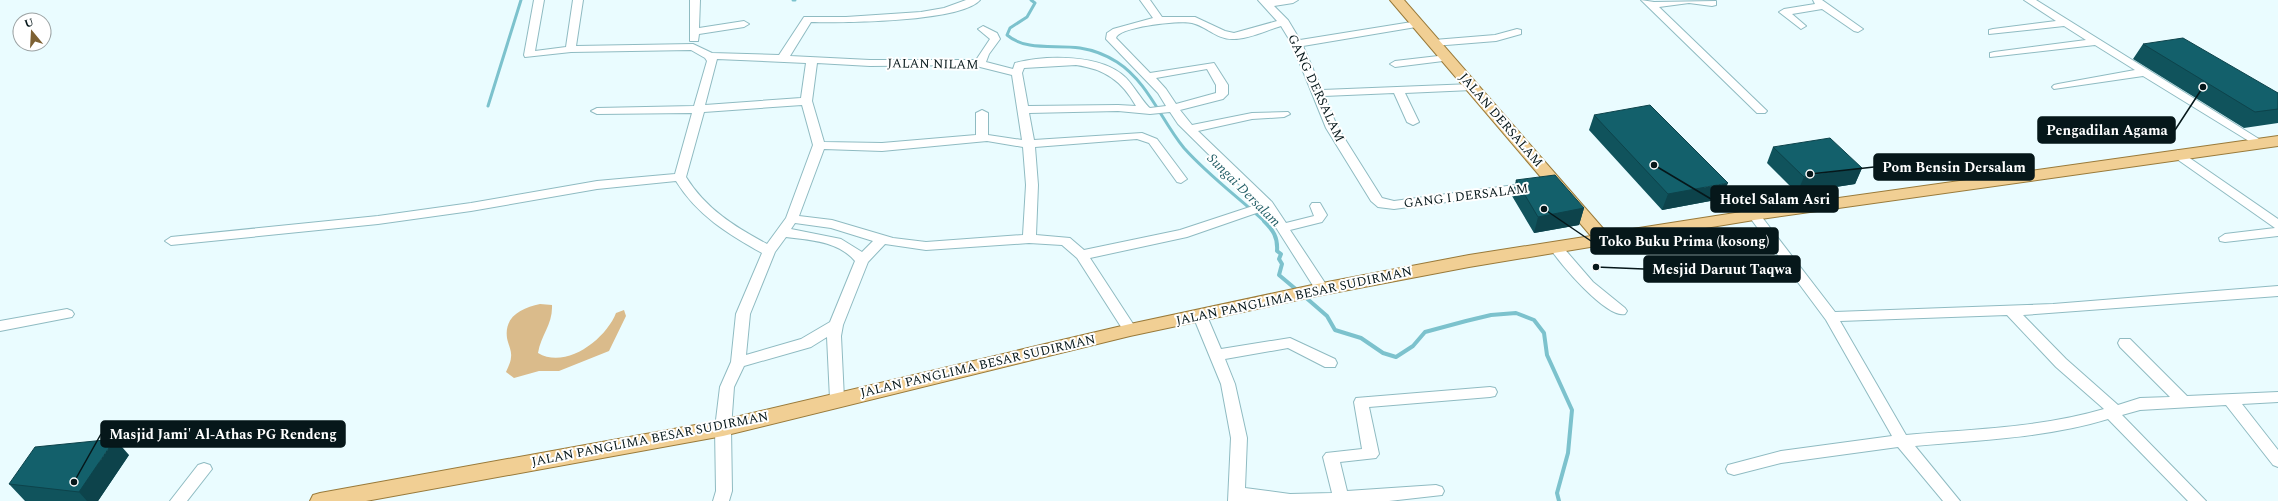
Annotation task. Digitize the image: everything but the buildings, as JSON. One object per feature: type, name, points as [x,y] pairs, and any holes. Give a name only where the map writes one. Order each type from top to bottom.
[{"type":"main road","name":"JALAN DERSALAM","points":[[1397,0],[1604,240]]},
{"type":"main road","name":"JALAN PANGLIMA BESAR SUDIRMAN","points":[[320,501],[348,499],[723,428],[837,399],[1130,330],[1319,289],[1469,261],[1754,215],[2278,141]]},
{"type":"street","points":[[539,0],[528,55],[571,50],[693,47],[710,56],[712,61],[680,177],[690,196],[708,213],[733,232],[769,251]]},
{"type":"street","points":[[571,50],[571,37],[578,0]]},
{"type":"street","points":[[693,47],[695,32],[695,0]]},
{"type":"street","points":[[783,58],[808,19],[846,20],[921,15],[946,11],[976,0]]},
{"type":"street","points":[[1145,0],[1159,20]]},
{"type":"street","points":[[1265,2],[1293,0]]},
{"type":"street","points":[[1649,3],[1689,0],[1712,3]]},
{"type":"street","points":[[2029,0],[2261,144]]},
{"type":"street","name":"GANG DERSALAM","points":[[1265,2],[1284,22],[1297,44],[1332,128],[1377,200]]},
{"type":"street","points":[[1649,3],[1761,111]]},
{"type":"street","points":[[1800,26],[1784,12],[1820,3],[1858,29]]},
{"type":"street","points":[[1284,22],[1234,36],[1222,34],[1195,20],[1159,20],[1117,31],[1111,35],[1111,38],[1116,46],[1149,76],[1168,109],[1190,129],[1262,208],[1284,227],[1319,289]]},
{"type":"street","points":[[1992,32],[2066,23]]},
{"type":"street","points":[[695,32],[744,24]]},
{"type":"street","points":[[1297,44],[1418,24]]},
{"type":"street","points":[[980,63],[995,39],[990,31],[983,29]]},
{"type":"street","points":[[1434,43],[1496,38],[1517,32]]},
{"type":"street","points":[[1994,55],[2097,42]]},
{"type":"street","name":"JALAN NILAM","points":[[710,56],[870,63],[980,63],[999,70],[1017,73]]},
{"type":"street","points":[[1395,64],[1447,58]]},
{"type":"street","points":[[721,501],[724,491],[723,428],[727,387],[738,362],[743,314],[769,251],[792,218],[819,144],[816,126],[806,101],[812,60]]},
{"type":"street","points":[[1029,239],[1032,186],[1029,144],[1017,73],[1019,65],[1044,63],[1100,65],[1113,71],[1126,82],[1147,110]]},
{"type":"street","points":[[1023,110],[1118,108],[1147,110],[1168,109],[1221,95],[1222,85],[1212,66],[1204,65],[1149,76]]},
{"type":"street","points":[[2058,87],[2145,72]]},
{"type":"street","points":[[1318,93],[1472,87]]},
{"type":"street","points":[[1399,91],[1413,122]]},
{"type":"street","points":[[597,111],[698,108],[806,101]]},
{"type":"street","points":[[982,113],[982,138]]},
{"type":"street","points":[[1190,129],[1252,116],[1284,114]]},
{"type":"street","points":[[819,144],[882,146],[982,138],[1029,144],[1138,135],[1153,141],[1181,179]]},
{"type":"street","points":[[2178,154],[2278,225]]},
{"type":"street","points":[[171,241],[378,220],[471,207],[597,185],[680,177]]},
{"type":"street","name":"GANG I DERSALAM","points":[[1377,200],[1382,204],[1394,205],[1488,192],[1557,185]]},
{"type":"street","points":[[1284,227],[1318,219],[1320,215],[1316,206]]},
{"type":"street","points":[[1082,255],[1182,234],[1262,208]]},
{"type":"street","points":[[1754,215],[1831,317],[1902,441],[1952,501]]},
{"type":"street","points":[[792,218],[832,224],[892,242],[926,246],[1029,239],[1065,241],[1082,255],[1130,330]]},
{"type":"street","points":[[783,232],[832,240],[856,251],[862,260]]},
{"type":"street","points":[[2225,238],[2278,232]]},
{"type":"street","points":[[837,399],[834,336],[836,325],[862,260],[882,239]]},
{"type":"street","points":[[1556,248],[1588,285],[1620,312]]},
{"type":"street","points":[[1831,317],[2011,311],[2278,291]]},
{"type":"street","points":[[2011,311],[2061,363],[2112,411],[2198,501]]},
{"type":"street","points":[[0,326],[67,314]]},
{"type":"street","points":[[1200,316],[1228,384],[1239,438],[1236,497],[1290,500],[1436,491]]},
{"type":"street","points":[[738,362],[806,343],[836,325]]},
{"type":"street","points":[[1216,355],[1290,343],[1330,363]]},
{"type":"street","points":[[2125,343],[2182,400]]},
{"type":"street","points":[[1341,498],[1330,457],[1371,454],[1361,402],[1490,392]]},
{"type":"street","points":[[1734,469],[1781,457],[1902,441],[2027,430],[2087,420],[2112,411],[2140,404],[2182,400],[2278,397]]},
{"type":"street","points":[[2229,399],[2278,461]]},
{"type":"street","points":[[178,501],[204,469]]},
{"type":"shaded area","points":[[540,304],[552,305],[551,318],[538,353],[549,357],[561,358],[572,355],[584,349],[604,333],[616,313],[624,310],[626,316],[609,351],[559,371],[539,371],[514,378],[506,372],[511,359],[507,338],[508,324],[516,314],[527,308]]},
{"type":"waterway","points":[[488,106],[521,0]]},
{"type":"waterway","name":"Sungai Dersalam","points":[[1031,0],[1035,3],[1027,17],[1010,28],[1007,35],[1023,44],[1033,46],[1071,47],[1090,50],[1117,62],[1128,70],[1146,91],[1176,137],[1193,158],[1264,222]]},
{"type":"waterway","name":"Sungai Dersalam","points":[[1264,222],[1274,234],[1277,242],[1277,251],[1281,254],[1279,259],[1282,264],[1279,275],[1298,291]]},
{"type":"waterway","name":"Sungai Dersalam","points":[[1304,296],[1327,316],[1335,330],[1361,338],[1383,353],[1396,357],[1413,346],[1425,332],[1466,321],[1491,315],[1516,313],[1534,320],[1544,333],[1547,355],[1572,410],[1568,453],[1557,493],[1559,501]]},
{"type":"place","name":"Pengadilan Agama","points":[[2203,87]]},
{"type":"place","name":"Hotel Salam Asri","points":[[1654,165]]},
{"type":"place","name":"Pom Bensin Dersalam","points":[[1810,174]]},
{"type":"place","name":"Toko Buku Prima (kosong)","points":[[1544,209]]},
{"type":"place","name":"Mesjid Daruut Taqwa","points":[[1596,267]]},
{"type":"place","name":"Masjid Jami' Al-Athas PG Rendeng","points":[[74,482]]}]
